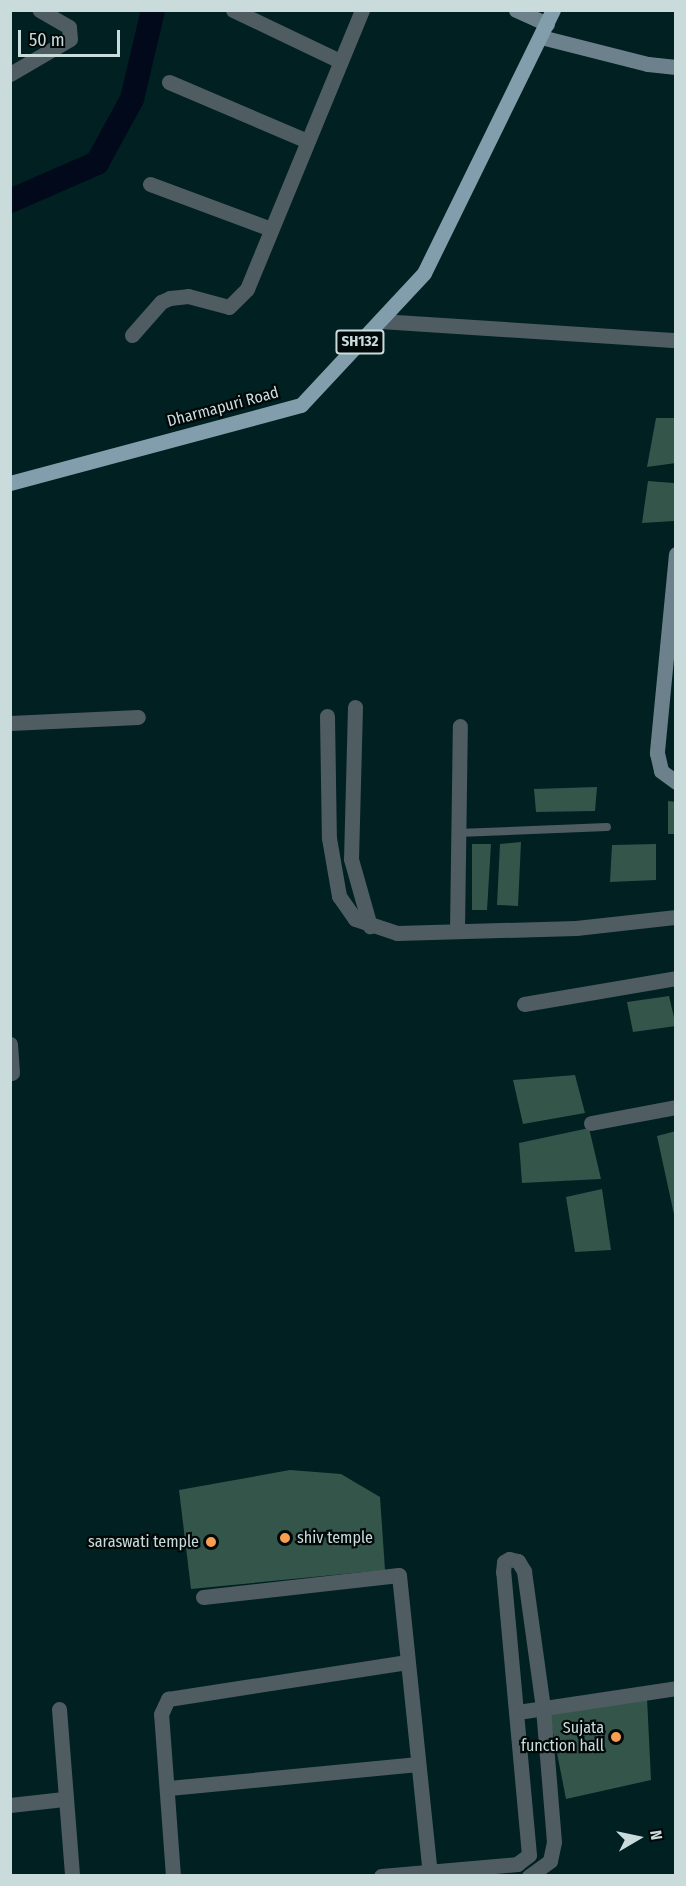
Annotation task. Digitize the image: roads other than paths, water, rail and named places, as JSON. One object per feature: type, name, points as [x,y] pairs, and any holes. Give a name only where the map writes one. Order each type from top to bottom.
[{"type":"main road","name":"Dharmapuri Road","points":[[10,483],[301,405],[424,273],[547,24]]},
{"type":"street","points":[[10,74],[70,39],[69,27],[40,10]]},
{"type":"street","points":[[233,10],[340,61]]},
{"type":"street","points":[[132,335],[160,302],[170,298],[188,296],[220,307],[234,305],[247,289],[362,10]]},
{"type":"street","points":[[516,10],[648,64],[675,68]]},
{"type":"street","points":[[169,82],[307,141]]},
{"type":"street","points":[[150,184],[271,229]]},
{"type":"street","points":[[380,321],[675,340]]},
{"type":"street","points":[[675,554],[657,753],[661,771],[675,782]]},
{"type":"street","points":[[355,707],[351,859],[369,926]]},
{"type":"street","points":[[327,716],[329,838],[339,896],[355,919],[369,926],[397,933],[576,928],[675,917]]},
{"type":"street","points":[[10,723],[138,717]]},
{"type":"street","points":[[457,930],[460,726]]},
{"type":"street","points":[[524,1004],[675,978]]},
{"type":"street","points":[[10,1044],[12,1073]]},
{"type":"street","points":[[591,1123],[675,1107]]},
{"type":"street","points":[[381,1875],[430,1873],[517,1864],[526,1859],[530,1850],[503,1572],[504,1562],[509,1559],[518,1561],[524,1571],[543,1708],[554,1842],[550,1861],[530,1875]]},
{"type":"street","points":[[203,1597],[399,1575],[430,1873]]},
{"type":"street","points":[[173,1875],[169,1788],[161,1714],[168,1699],[407,1662]]},
{"type":"street","points":[[518,1712],[675,1688]]},
{"type":"street","points":[[59,1709],[64,1799],[72,1875]]},
{"type":"street","points":[[169,1788],[418,1764]]},
{"type":"street","points":[[10,1805],[64,1799]]},
{"type":"lane","points":[[459,833],[607,826]]},
{"type":"waterway","points":[[10,201],[97,163],[132,99],[153,10]]},
{"type":"place","name":"shiv temple","points":[[285,1538]]},
{"type":"place","name":"saraswati temple","points":[[211,1542]]},
{"type":"place","name":"Sujata function hall","points":[[616,1737]]}]
